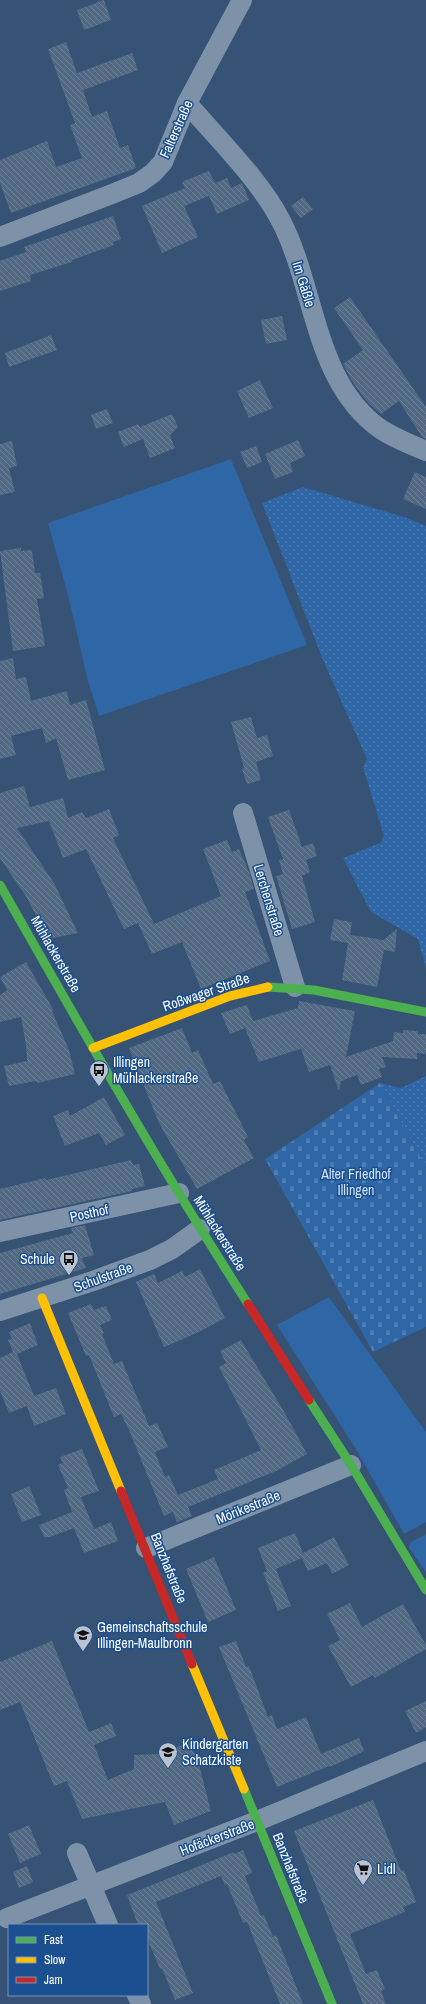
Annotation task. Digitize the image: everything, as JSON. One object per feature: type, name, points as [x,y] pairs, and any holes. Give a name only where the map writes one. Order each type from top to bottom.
[{"type":"street","name":"Falterstraße","points":[[0,237],[139,183],[153,173],[162,162],[187,103],[242,0]]},
{"type":"street","name":"Im Gäßle","points":[[187,103],[268,198],[278,216],[295,254],[325,354],[346,392],[365,416],[382,430],[426,451]]},
{"type":"street","name":"Lerchenstraße","points":[[243,813],[295,987]]},
{"type":"street","name":"Mühlackerstraße","points":[[0,885],[119,1095],[200,1229],[351,1465],[426,1590]]},
{"type":"street","name":"Roßwager Straße","points":[[93,1048],[230,996],[272,986],[295,987],[426,1012]]},
{"type":"street","name":"Posthof","points":[[0,1232],[179,1193]]},
{"type":"street","name":"Schulstraße","points":[[0,1311],[42,1298],[150,1260],[172,1249],[200,1229]]},
{"type":"street","name":"Banzhafstraße","points":[[42,1298],[146,1548],[332,2004]]},
{"type":"street","name":"Mörikestraße","points":[[146,1548],[351,1465]]},
{"type":"street","name":"Hofäckerstraße","points":[[7,1918],[258,1821],[426,1752]]},
{"type":"street","points":[[77,1853],[108,1924]]},
{"type":"green space","points":[[231,459],[307,645],[99,716],[88,681],[69,599],[48,523]]},
{"type":"green space","points":[[303,487],[404,517],[426,526],[426,969],[418,939],[371,912],[343,858],[380,843],[384,836],[363,767],[367,759],[323,660],[262,503]]},
{"type":"green space","points":[[426,1076],[426,1168],[380,1083],[401,1088]]},
{"type":"green space","name":"Alter Friedhof Illingen","points":[[380,1083],[426,1168],[426,1327],[373,1352],[265,1159]]},
{"type":"green space","points":[[329,1297],[426,1432],[426,1522],[404,1534],[357,1451],[277,1325]]},
{"type":"green space","points":[[426,1534],[426,1572],[409,1548],[411,1542]]},
{"type":"building","points":[[104,0],[111,20],[84,30],[77,10]]},
{"type":"building","points":[[66,42],[77,73],[132,53],[138,70],[83,90],[92,117],[107,111],[120,148],[128,145],[136,168],[11,213],[0,183],[0,160],[47,141],[56,167],[82,158],[70,125],[75,123],[48,49]]},
{"type":"building","points":[[209,171],[215,183],[227,178],[231,188],[242,183],[249,200],[217,214],[209,196],[184,206],[198,237],[162,253],[142,206],[185,188],[182,182]]},
{"type":"building","points":[[303,197],[313,209],[301,218],[291,206]]},
{"type":"building","points":[[113,216],[121,239],[113,242],[114,245],[72,260],[72,262],[30,275],[31,281],[0,291],[0,261],[26,252],[24,247]]},
{"type":"building","points":[[350,297],[426,407],[426,439],[422,437],[399,401],[381,414],[368,403],[352,381],[343,364],[363,350],[334,308]]},
{"type":"building","points":[[282,316],[287,340],[266,344],[261,320]]},
{"type":"building","points":[[51,335],[57,350],[9,367],[5,353]]},
{"type":"building","points":[[260,380],[273,408],[249,418],[237,391]]},
{"type":"building","points":[[107,409],[113,423],[96,429],[91,415]]},
{"type":"building","points":[[172,414],[178,427],[170,435],[175,448],[150,458],[143,439],[124,447],[118,432],[138,424],[140,427]]},
{"type":"building","points":[[298,440],[305,456],[290,463],[293,472],[275,479],[265,454]]},
{"type":"building","points":[[12,441],[17,466],[9,468],[15,492],[0,495],[0,444]]},
{"type":"building","points":[[256,446],[262,462],[247,468],[240,452]]},
{"type":"building","points":[[415,472],[426,477],[426,509],[403,499]]},
{"type":"building","points":[[21,548],[21,551],[32,550],[35,573],[40,573],[44,598],[37,599],[45,646],[13,651],[0,551]]},
{"type":"building","points":[[13,658],[16,679],[26,677],[31,701],[67,691],[70,705],[86,700],[105,770],[68,780],[56,738],[46,743],[42,728],[11,736],[16,755],[0,759],[0,661]]},
{"type":"building","points":[[251,717],[257,738],[267,735],[273,756],[256,762],[261,780],[247,784],[231,722]]},
{"type":"building","points":[[24,786],[30,807],[63,798],[68,818],[82,812],[86,818],[109,809],[119,835],[113,838],[154,924],[221,896],[203,849],[227,840],[232,852],[239,849],[249,872],[254,889],[245,892],[270,961],[201,989],[182,942],[152,954],[138,923],[124,929],[86,849],[63,858],[49,821],[17,828],[54,883],[78,933],[48,939],[27,898],[0,858],[0,793]]},
{"type":"building","points":[[289,810],[302,847],[313,843],[317,856],[306,860],[310,872],[302,876],[315,922],[292,929],[276,876],[283,874],[279,860],[283,859],[268,817]]},
{"type":"building","points":[[334,919],[352,922],[350,935],[383,940],[397,929],[395,952],[384,950],[377,987],[342,980],[348,943],[330,940]]},
{"type":"building","points":[[26,962],[54,1011],[52,1011],[69,1050],[75,1074],[37,1083],[36,1081],[9,1086],[4,1066],[27,1061],[26,1046],[21,1017],[0,1022],[0,995],[7,990],[0,977]]},
{"type":"building","points":[[299,1001],[355,1011],[346,1057],[393,1041],[394,1032],[403,1033],[403,1030],[418,1031],[418,1034],[426,1034],[426,1054],[417,1053],[417,1059],[382,1057],[386,1067],[379,1069],[382,1077],[361,1085],[357,1075],[341,1081],[339,1091],[330,1065],[309,1072],[301,1049],[259,1062],[245,1028],[230,1034],[221,1013],[247,1005],[253,1021],[298,1008]]},
{"type":"building","points":[[182,1028],[192,1053],[198,1050],[213,1084],[220,1081],[248,1137],[244,1140],[254,1158],[197,1189],[159,1123],[129,1048]]},
{"type":"building","points":[[104,1097],[125,1135],[106,1145],[99,1133],[65,1146],[53,1116],[68,1110],[70,1116]]},
{"type":"building","points":[[131,1160],[133,1165],[139,1164],[145,1186],[132,1189],[132,1191],[0,1220],[0,1189]]},
{"type":"building","points":[[85,1225],[94,1255],[82,1258],[86,1268],[0,1294],[0,1253],[73,1233],[71,1228]]},
{"type":"building","points":[[200,1269],[225,1318],[199,1332],[164,1347],[136,1282],[154,1274],[158,1283],[182,1271],[185,1277]]},
{"type":"building","points":[[91,1304],[94,1310],[106,1306],[112,1320],[100,1325],[104,1333],[102,1334],[114,1364],[122,1361],[149,1426],[157,1423],[168,1447],[155,1452],[165,1477],[169,1475],[178,1495],[218,1479],[214,1470],[261,1450],[219,1367],[226,1363],[220,1351],[241,1340],[286,1415],[307,1454],[276,1471],[188,1507],[192,1516],[177,1522],[173,1512],[164,1516],[129,1430],[121,1414],[114,1417],[89,1355],[86,1356],[68,1313]]},
{"type":"building","points":[[30,1323],[38,1345],[17,1354],[34,1396],[56,1388],[66,1414],[34,1426],[27,1406],[9,1413],[0,1391],[0,1358],[13,1352],[8,1340],[12,1339],[9,1332]]},
{"type":"building","points":[[82,1449],[99,1491],[81,1497],[94,1529],[111,1522],[118,1541],[84,1553],[74,1528],[50,1537],[44,1537],[39,1525],[72,1512],[64,1490],[68,1488],[58,1465],[63,1463],[60,1457]]},
{"type":"building","points":[[29,1486],[41,1515],[22,1522],[11,1494]]},
{"type":"building","points":[[295,1533],[303,1553],[334,1537],[349,1565],[332,1574],[327,1563],[308,1571],[302,1558],[276,1569],[291,1606],[278,1611],[263,1573],[267,1571],[258,1548]]},
{"type":"building","points":[[214,1557],[236,1610],[208,1622],[186,1569]]},
{"type":"building","points":[[350,1603],[362,1627],[403,1604],[426,1645],[426,1649],[375,1678],[373,1675],[351,1687],[328,1646],[340,1640],[327,1614]]},
{"type":"building","points":[[52,1641],[89,1732],[111,1723],[116,1736],[94,1745],[108,1780],[134,1769],[134,1755],[160,1754],[189,1742],[194,1753],[196,1753],[211,1811],[174,1825],[165,1802],[82,1819],[67,1781],[54,1786],[20,1702],[0,1710],[0,1662]]},
{"type":"building","points":[[236,1641],[246,1667],[249,1666],[268,1717],[272,1715],[277,1729],[306,1717],[321,1754],[359,1738],[364,1751],[330,1767],[329,1766],[277,1787],[219,1647]]},
{"type":"building","points":[[426,1701],[426,1727],[416,1733],[405,1711]]},
{"type":"building","name":"Lidl","points":[[373,1800],[401,1871],[404,1870],[416,1902],[403,1907],[405,1912],[350,1934],[366,1974],[377,1970],[385,1989],[381,1991],[386,2004],[363,2004],[294,1831]]},
{"type":"building","points":[[29,1825],[41,1854],[20,1863],[8,1834]]},
{"type":"building","points":[[243,1850],[252,1873],[245,1876],[261,1916],[264,1915],[273,1937],[276,1935],[303,2004],[280,2004],[247,1922],[243,1923],[227,1884],[225,1885],[221,1876],[156,1902],[193,1993],[175,2000],[162,1968],[160,1969],[148,1940],[148,1924],[138,1924],[127,1895],[234,1852],[234,1854]]},
{"type":"building","points":[[27,1866],[33,1882],[19,1888],[13,1872]]},
{"type":"traffic: fast","points":[[0,885],[90,1043],[183,1201],[248,1304]]},
{"type":"traffic: fast","points":[[268,987],[314,990],[426,1012]]},
{"type":"traffic: fast","points":[[309,1400],[351,1465],[426,1590]]},
{"type":"traffic: fast","points":[[244,1789],[332,2004]]},
{"type":"traffic: slow","points":[[93,1048],[230,996],[268,987]]},
{"type":"traffic: slow","points":[[42,1298],[121,1491]]},
{"type":"traffic: slow","points":[[192,1664],[244,1789]]},
{"type":"traffic: jam","points":[[248,1304],[309,1400]]},
{"type":"traffic: jam","points":[[121,1491],[192,1664]]},
{"type":"place","name":"Illingen Mühlackerstraße","points":[[99,1087]]},
{"type":"place","name":"Schule","points":[[69,1276]]},
{"type":"place","name":"Gemeinschaftsschule Illingen-Maulbronn","points":[[83,1652]]},
{"type":"place","name":"Kindergarten Schatzkiste","points":[[168,1769]]},
{"type":"place","name":"Lidl","points":[[363,1886]]}]
